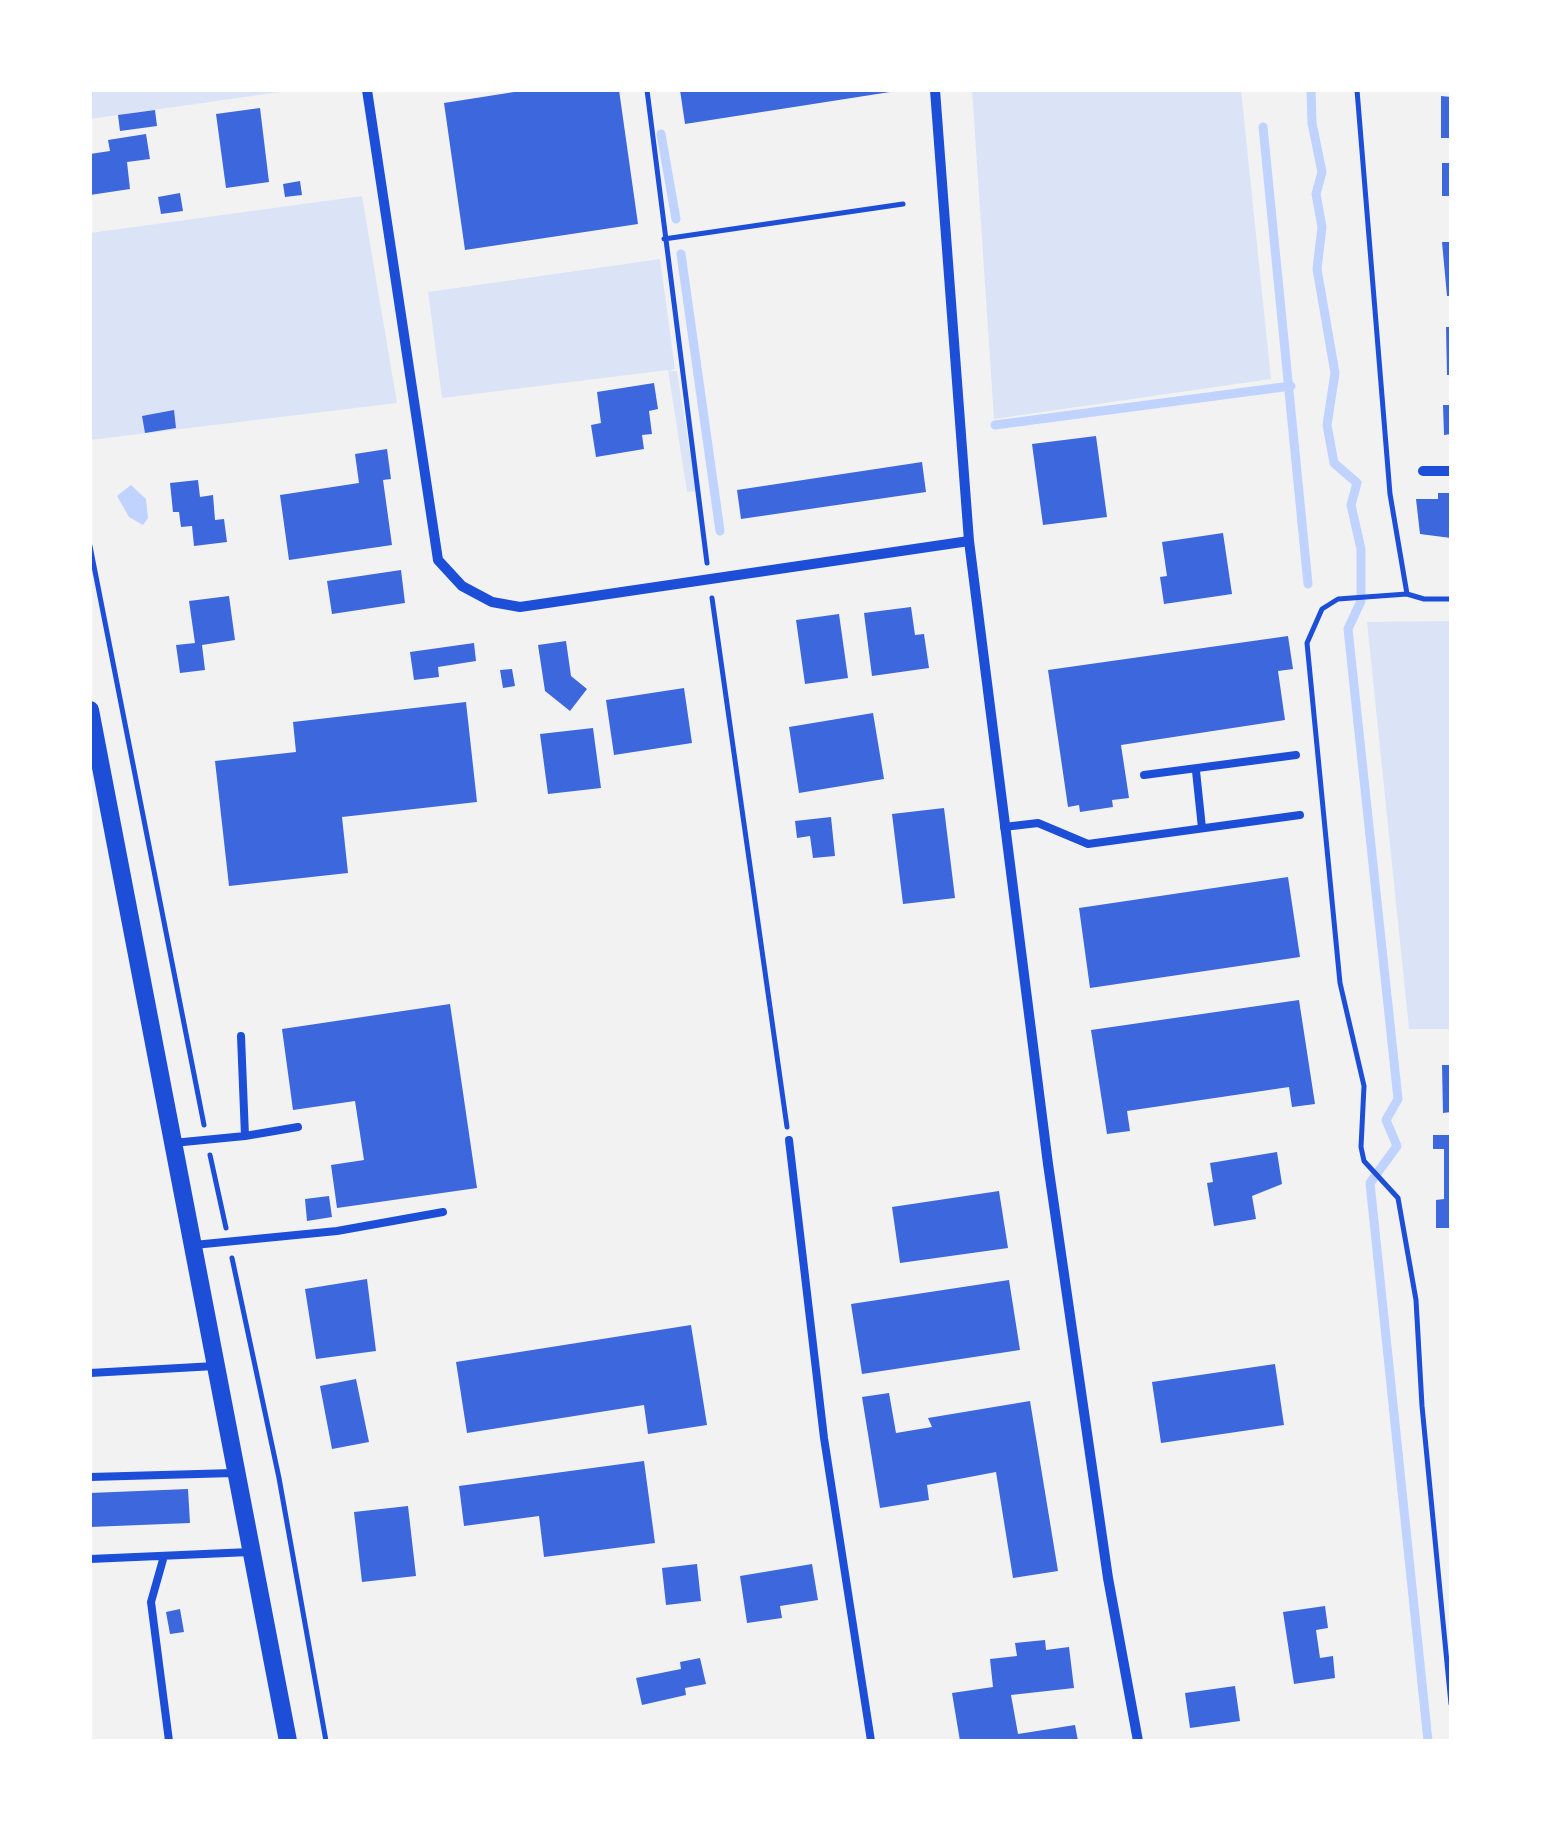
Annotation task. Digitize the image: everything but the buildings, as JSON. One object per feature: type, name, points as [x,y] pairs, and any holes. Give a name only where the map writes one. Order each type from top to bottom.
[{"type":"street","points":[[367,90],[438,560],[462,586],[492,602],[520,607],[969,541]]},
{"type":"street","points":[[935,90],[969,541],[1004,828],[1103,1541],[1138,1741]]},
{"type":"street","points":[[1423,471],[1451,471]]},
{"type":"street","points":[[90,710],[288,1741]]},
{"type":"lane","points":[[1144,776],[1296,755]]},
{"type":"lane","points":[[1196,771],[1202,828]]},
{"type":"lane","points":[[1004,828],[1038,823],[1088,844],[1300,815]]},
{"type":"lane","points":[[241,1036],[245,1136]]},
{"type":"lane","points":[[173,1143],[298,1127]]},
{"type":"lane","points":[[789,1140],[824,1438],[871,1741]]},
{"type":"lane","points":[[194,1245],[337,1232],[443,1212]]},
{"type":"lane","points":[[90,1373],[216,1366]]},
{"type":"lane","points":[[90,1477],[234,1473]]},
{"type":"lane","points":[[90,1559],[253,1552]]},
{"type":"lane","points":[[164,1556],[152,1602],[169,1741]]},
{"type":"path","points":[[646,90],[709,578],[789,1140]]},
{"type":"path","points":[[1357,90],[1390,494],[1407,594]]},
{"type":"path","points":[[664,239],[903,204]]},
{"type":"path","points":[[1451,599],[1424,600],[1407,594],[1338,599],[1322,609],[1308,643],[1340,982],[1359,1050],[1364,1086],[1361,1146],[1371,1170],[1398,1198],[1416,1300],[1422,1406],[1451,1704]]},
{"type":"shaded area","points":[[294,90],[90,119],[90,91]]},
{"type":"shaded area","points":[[972,90],[1241,90],[1271,379],[994,419]]},
{"type":"shaded area","points":[[362,196],[397,403],[90,440],[90,233]]},
{"type":"shaded area","points":[[660,259],[675,369],[669,371],[677,371],[696,491],[687,492],[668,370],[442,398],[428,292]]},
{"type":"shaded area","points":[[1451,621],[1451,1029],[1409,1029],[1367,622]]},
{"type":"water","points":[[131,485],[146,499],[148,518],[143,525],[129,517],[117,496]]},
{"type":"waterway","points":[[1311,90],[1312,123],[1322,172],[1316,194],[1322,227],[1317,269],[1335,373],[1327,425],[1334,463],[1357,483],[1351,505],[1361,549],[1361,601],[1348,629],[1398,1099],[1386,1120],[1397,1146],[1370,1183],[1428,1741]]},
{"type":"waterway","points":[[1263,127],[1308,584]]},
{"type":"waterway","points":[[661,134],[676,219]]},
{"type":"waterway","points":[[681,254],[720,531]]},
{"type":"waterway","points":[[995,425],[1291,386]]}]
